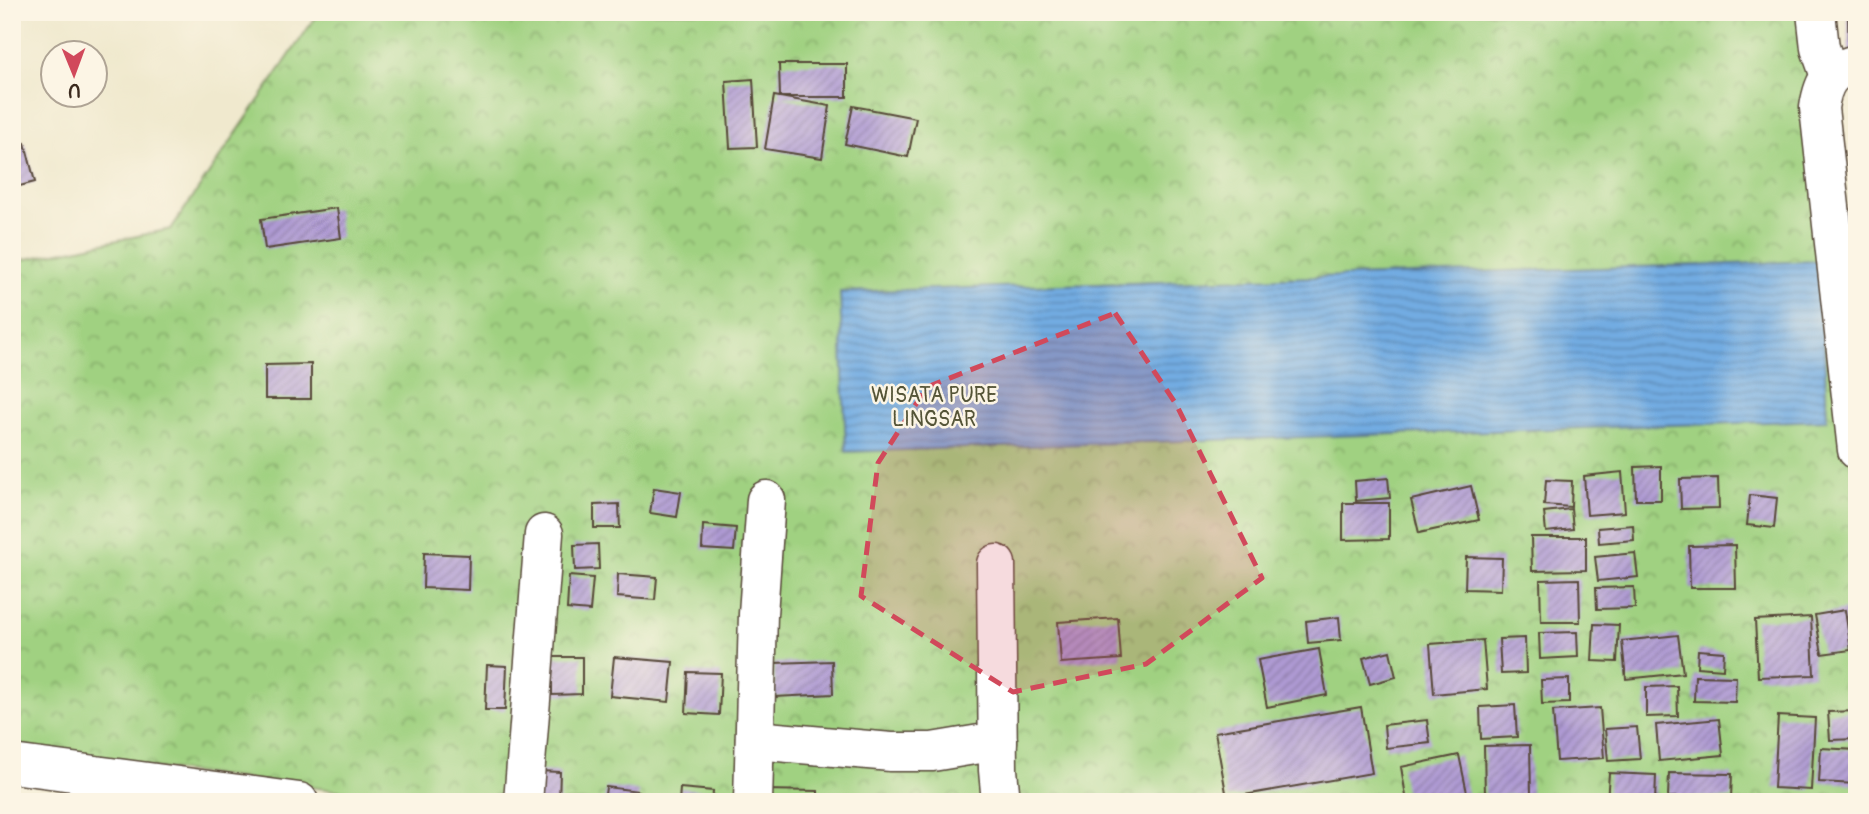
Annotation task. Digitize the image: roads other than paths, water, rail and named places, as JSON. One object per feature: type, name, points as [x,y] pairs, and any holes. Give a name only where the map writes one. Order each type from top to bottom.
[{"type":"street","points":[[1816,12],[1820,48],[1843,70],[1821,92],[1819,108],[1857,450]]},
{"type":"street","points":[[753,802],[758,614],[766,500]]},
{"type":"street","points":[[523,802],[544,534]]},
{"type":"street","points":[[996,564],[1001,802]]},
{"type":"street","points":[[755,740],[891,752],[932,752],[998,741]]},
{"type":"street","points":[[12,764],[299,802]]},
{"type":"water","points":[[1821,261],[1827,420],[846,452],[840,292]]},
{"type":"park label","name":"WISATA PURE LINGSAR","points":[[934,407]]}]
